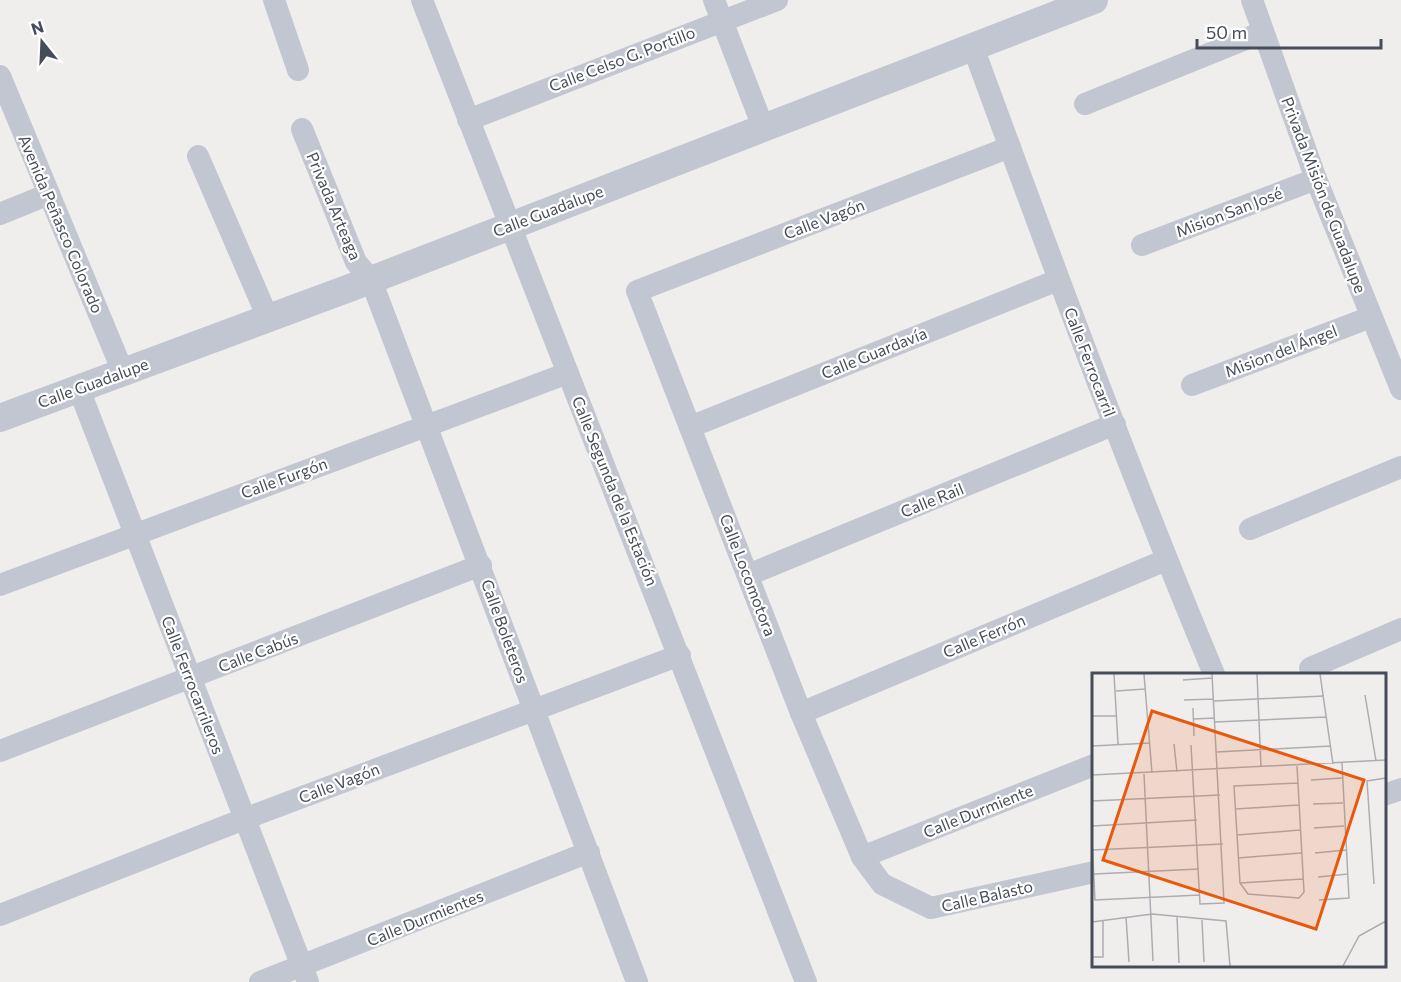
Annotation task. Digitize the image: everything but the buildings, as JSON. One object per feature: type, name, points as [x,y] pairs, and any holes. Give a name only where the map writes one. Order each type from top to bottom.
[{"type":"street","points":[[274,0],[298,70]]},
{"type":"street","name":"Calle Segunda de la Estación","points":[[422,0],[806,982]]},
{"type":"street","name":"Calle Celso G. Portillo","points":[[468,120],[717,10],[777,0]]},
{"type":"street","name":"Calle Guadalupe","points":[[0,418],[371,280],[1094,0]]},
{"type":"street","name":"Privada Misión de Guadalupe","points":[[1252,0],[1316,179],[1401,389]]},
{"type":"street","points":[[717,10],[763,127]]},
{"type":"street","points":[[1085,105],[1263,32]]},
{"type":"street","name":"Calle Ferrocarril","points":[[973,47],[1058,280],[1166,560],[1213,673]]},
{"type":"street","name":"Avenida Peñasco Colorado","points":[[0,76],[123,372]]},
{"type":"street","name":"Privada Arteaga","points":[[303,129],[356,262],[371,280]]},
{"type":"street","name":"Calle Vagón","points":[[637,291],[1010,147]]},
{"type":"street","points":[[198,156],[268,318]]},
{"type":"street","name":"Mision San José","points":[[1142,245],[1316,179]]},
{"type":"street","points":[[0,214],[49,195]]},
{"type":"street","name":"Calle Boleteros","points":[[371,280],[481,565],[532,710],[589,852],[637,982]]},
{"type":"street","name":"Calle Guardavía","points":[[690,427],[1058,280]]},
{"type":"street","name":"Calle Locomotora","points":[[637,291],[801,713],[862,857]]},
{"type":"street","name":"Mision del Ángel","points":[[1192,385],[1371,317]]},
{"type":"street","name":"Calle Furgón","points":[[0,585],[568,373]]},
{"type":"street","name":"Calle Ferrocarrileros","points":[[79,389],[305,974]]},
{"type":"street","name":"Calle Rail","points":[[748,575],[1115,424]]},
{"type":"street","points":[[1250,529],[1401,468]]},
{"type":"street","name":"Calle Ferrón","points":[[801,713],[1166,560]]},
{"type":"street","name":"Calle Cabús","points":[[0,752],[481,565]]},
{"type":"street","points":[[1310,668],[1401,629]]},
{"type":"street","name":"Calle Vagón","points":[[0,915],[244,819],[680,655]]},
{"type":"street","name":"Calle Durmiente","points":[[862,857],[1092,766]]},
{"type":"street","points":[[1386,794],[1401,789]]},
{"type":"street","name":"Calle Durmientes","points":[[260,982],[305,974],[589,852]]},
{"type":"street","name":"Calle Balasto","points":[[862,857],[882,884],[931,908],[1092,872]]}]
